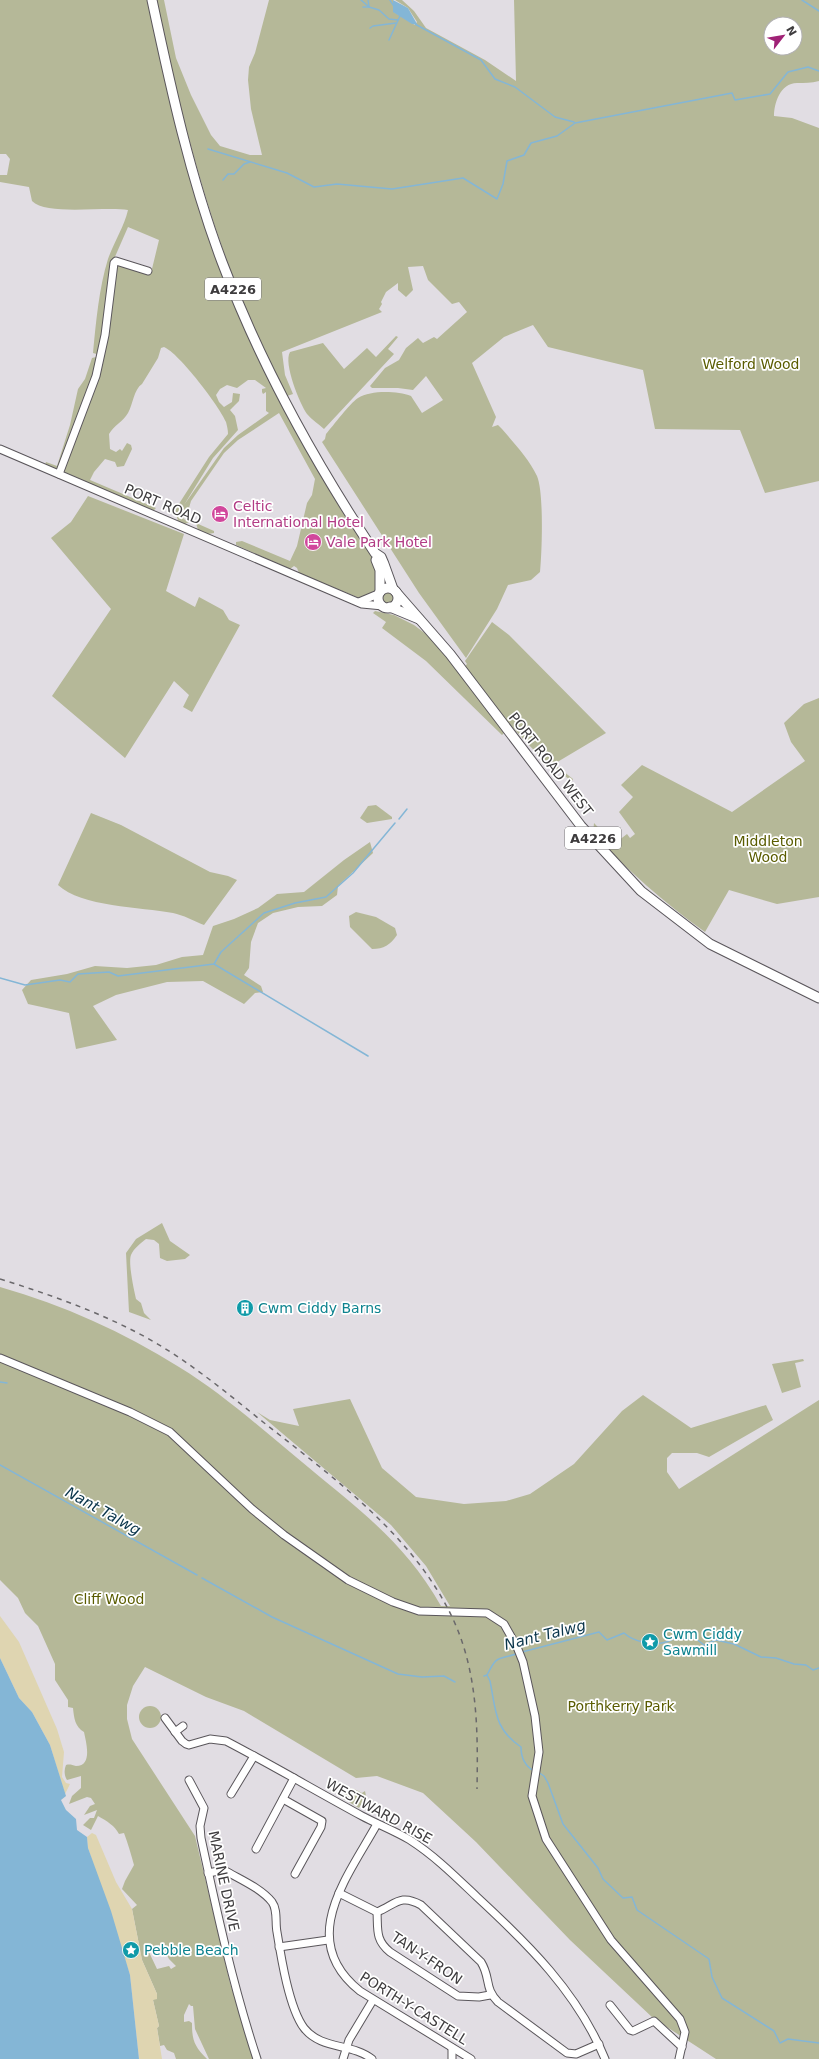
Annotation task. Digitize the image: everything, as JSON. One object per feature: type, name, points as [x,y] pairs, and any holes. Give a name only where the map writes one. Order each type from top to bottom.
[{"type":"main road","name":"A4226","points":[[152,0],[172,95],[190,163],[213,236],[234,293],[269,371],[299,430],[334,489],[375,553],[380,570],[378,600],[387,607]]},
{"type":"main road","name":"A4226","points":[[375,553],[381,557],[394,590]]},
{"type":"main road","points":[[379,593],[388,588],[394,590],[398,597],[397,603],[387,607]]},
{"type":"main road","name":"PORT ROAD WEST","points":[[394,590],[450,654],[581,826],[641,891],[710,944],[819,998]]},
{"type":"main road","name":"PORT ROAD WEST","points":[[387,607],[419,619]]},
{"type":"street","points":[[59,474],[96,376],[105,335],[114,263],[116,261],[148,271]]},
{"type":"street","name":"PORT ROAD","points":[[0,449],[367,606],[387,607]]},
{"type":"street","points":[[359,602],[379,593]]},
{"type":"street","points":[[0,1358],[130,1412],[170,1432],[242,1500],[279,1531],[348,1580],[393,1602],[420,1611],[487,1613],[504,1624],[519,1653],[539,1740],[532,1796],[546,1839],[611,1940],[680,2019],[685,2032],[679,2059]]},
{"type":"street","name":"WESTWARD RISE","points":[[165,1718],[182,1741],[189,1745],[217,1739],[226,1741],[409,1840],[432,1856],[535,1952],[565,1989],[587,2022],[605,2059]]},
{"type":"street","points":[[175,1732],[183,1726]]},
{"type":"street","points":[[231,1794],[254,1756]]},
{"type":"street","points":[[256,1849],[294,1778]]},
{"type":"street","name":"MARINE DRIVE","points":[[189,1780],[204,1808],[200,1826],[208,1873],[227,1957],[243,2016],[258,2059]]},
{"type":"street","points":[[283,1799],[322,1821],[318,1832],[295,1874]]},
{"type":"street","name":"PORTH-Y-CASTELL","points":[[377,1824],[339,1893],[330,1916],[328,1940],[337,1965],[344,1976],[355,1987],[373,2000],[471,2059]]},
{"type":"street","points":[[208,1873],[224,1870],[268,1897],[274,1904],[279,1946],[297,2018],[305,2030],[316,2038],[346,2049],[359,2051],[372,2059]]},
{"type":"street","points":[[339,1893],[378,1912],[397,1900],[414,1901],[421,1905],[481,1962],[487,1973],[490,1995],[567,2053],[576,2054],[599,2044]]},
{"type":"street","name":"TAN-Y-FRON","points":[[378,1912],[378,1937],[382,1944],[390,1952],[458,1996],[479,1997],[490,1995]]},
{"type":"street","points":[[279,1946],[328,1940]]},
{"type":"street","points":[[343,2059],[354,2029],[373,2000]]},
{"type":"street","points":[[610,2005],[630,2030],[633,2031],[654,2021],[682,2046]]},
{"type":"street","points":[[452,2048],[452,2059]]},
{"type":"green space","points":[[0,0],[149,0],[202,214],[296,430],[319,473],[372,553],[376,562],[378,588],[366,596],[357,597],[301,574],[294,566],[290,569],[236,545],[236,542],[242,541],[290,561],[297,546],[307,503],[312,495],[315,479],[279,413],[238,440],[224,453],[191,501],[187,515],[183,519],[191,521],[185,524],[178,521],[175,510],[209,457],[228,434],[228,432],[226,422],[208,393],[189,369],[171,351],[164,347],[161,348],[158,358],[142,384],[137,389],[128,413],[109,434],[110,449],[116,452],[120,449],[122,451],[127,443],[131,445],[132,449],[124,466],[117,467],[115,462],[105,459],[94,472],[90,480],[156,508],[153,511],[63,472],[100,355],[93,353],[102,282],[110,253],[128,210],[77,210],[39,206],[32,201],[29,187],[0,182],[0,175],[7,175],[10,159],[6,154],[0,154]],"holes":[[[128,227],[159,240],[151,273],[135,269],[114,259]],[[248,380],[255,380],[266,388],[262,389],[262,392],[263,394],[266,392],[266,411],[269,413],[238,435],[224,448],[184,505],[213,458],[238,430],[235,416],[230,410],[239,401],[240,394],[233,393],[232,402],[224,407],[219,402],[216,395],[220,389],[227,385],[237,388]]]},
{"type":"green space","name":"Welford Wood","points":[[156,0],[164,0],[176,58],[191,95],[211,135],[220,146],[250,155],[262,155],[251,109],[248,80],[249,67],[255,53],[269,0],[393,0],[394,12],[415,25],[417,22],[408,8],[395,0],[402,0],[414,11],[426,28],[485,60],[516,81],[514,0],[819,0],[819,81],[811,83],[797,83],[786,86],[782,90],[777,100],[774,116],[792,118],[819,128],[819,481],[765,493],[740,430],[655,429],[643,370],[548,347],[533,325],[504,337],[472,363],[496,417],[492,427],[498,425],[502,429],[526,457],[537,476],[542,508],[540,572],[531,580],[508,585],[497,609],[466,658],[419,593],[322,442],[325,439],[326,434],[346,410],[354,401],[363,395],[384,392],[405,394],[411,396],[422,413],[443,400],[426,376],[413,390],[398,388],[372,388],[370,386],[385,368],[399,360],[406,348],[418,338],[423,343],[434,337],[437,339],[467,312],[459,302],[452,304],[428,280],[423,266],[408,267],[413,290],[406,297],[398,290],[398,283],[386,292],[379,309],[382,312],[282,352],[285,375],[293,394],[287,396],[231,272],[198,172]]},
{"type":"green space","points":[[396,336],[398,337],[388,349],[394,354],[324,429],[307,414],[300,402],[290,374],[288,357],[290,352],[323,343],[344,369],[367,348],[376,357]]},
{"type":"green space","points":[[96,357],[98,359],[98,364],[58,469],[45,465],[46,462],[57,466],[70,425],[78,389],[85,379],[92,358]]},
{"type":"green space","points":[[88,496],[184,534],[166,591],[195,607],[199,597],[223,610],[229,620],[240,625],[192,712],[183,707],[189,695],[174,681],[125,758],[52,696],[111,609],[51,538],[71,522]]},
{"type":"green space","points":[[196,523],[214,531],[214,533],[208,534],[198,530]]},
{"type":"green space","points":[[388,592],[392,594],[394,598],[392,602],[388,604],[384,602],[382,598],[384,594]]},
{"type":"green space","points":[[375,611],[394,615],[414,625],[434,640],[505,732],[502,735],[426,661],[382,628],[386,622],[373,613]]},
{"type":"green space","points":[[492,622],[509,635],[606,733],[554,764],[573,779],[572,781],[541,757],[527,743],[464,667],[467,664],[465,661]]},
{"type":"green space","name":"Middleton Wood","points":[[819,698],[819,897],[777,904],[729,890],[705,932],[675,910],[647,886],[593,834],[594,823],[614,844],[627,834],[630,838],[635,834],[619,812],[633,797],[621,785],[642,765],[732,812],[805,761],[791,742],[784,723],[804,704]]},
{"type":"green space","points":[[376,805],[392,817],[392,819],[367,823],[360,818],[368,806]]},
{"type":"green space","points":[[91,813],[121,825],[210,872],[228,876],[237,880],[204,925],[173,913],[112,905],[81,898],[58,885]]},
{"type":"green space","points":[[370,842],[373,853],[338,886],[337,895],[322,906],[298,907],[273,913],[258,923],[251,942],[249,968],[244,975],[261,986],[263,992],[255,993],[244,1004],[203,981],[167,982],[116,995],[93,1006],[117,1040],[76,1049],[69,1013],[28,1004],[22,990],[31,980],[67,974],[95,966],[127,968],[156,965],[182,957],[203,955],[213,926],[234,919],[258,908],[277,894],[304,892],[344,860]]},
{"type":"green space","points":[[356,912],[376,917],[395,928],[397,935],[386,946],[372,949],[350,927],[349,916]]},
{"type":"green space","points":[[162,1223],[170,1241],[190,1255],[185,1259],[167,1261],[160,1258],[159,1244],[154,1240],[146,1239],[132,1252],[130,1264],[136,1299],[141,1303],[144,1313],[151,1320],[129,1312],[126,1253],[136,1239]]},
{"type":"green space","name":"Porthkerry Park","points":[[0,1287],[47,1302],[115,1331],[158,1354],[213,1390],[364,1514],[398,1546],[413,1564],[441,1606],[450,1606],[426,1566],[391,1525],[257,1412],[270,1420],[299,1426],[293,1409],[350,1399],[382,1468],[416,1497],[464,1504],[506,1501],[530,1494],[574,1464],[622,1411],[643,1395],[691,1428],[766,1405],[773,1420],[709,1457],[697,1453],[672,1453],[667,1458],[667,1472],[679,1489],[819,1400],[819,2059],[716,2059],[653,2018],[570,1940],[476,1842],[423,1793],[377,1776],[356,1778],[244,1711],[206,1697],[145,1667],[133,1686],[127,1705],[127,1719],[132,1739],[195,1836],[230,1983],[254,2059],[209,2059],[195,2029],[193,2006],[189,2004],[184,2015],[184,2022],[189,2021],[192,2023],[195,2042],[199,2050],[207,2059],[176,2059],[174,2053],[167,2050],[164,2045],[160,2046],[157,2028],[159,2026],[153,2000],[157,1994],[142,1960],[132,1909],[137,1905],[122,1889],[134,1865],[124,1833],[119,1834],[110,1824],[98,1816],[91,1830],[83,1825],[90,1818],[94,1818],[97,1810],[84,1815],[90,1806],[95,1804],[91,1798],[87,1797],[69,1804],[72,1796],[81,1788],[81,1776],[67,1780],[65,1769],[66,1765],[76,1766],[85,1762],[87,1753],[84,1732],[77,1725],[73,1708],[68,1707],[68,1700],[55,1680],[55,1664],[38,1626],[25,1613],[18,1598],[0,1580]],"holes":[[[159,1945],[163,1947],[169,1959],[176,1966],[171,1969],[169,1966],[157,1969],[148,1950]]]},
{"type":"green space","points":[[803,1359],[804,1361],[795,1363],[801,1387],[782,1393],[772,1364]]},
{"type":"green space","points":[[150,1706],[158,1709],[161,1717],[158,1725],[150,1728],[142,1725],[139,1717],[142,1709]]},
{"type":"green space","points":[[347,1788],[354,1789],[362,1793],[365,1791],[366,1796],[359,1808],[342,1798]]},
{"type":"sand","points":[[0,1616],[19,1642],[57,1729],[64,1752],[62,1777],[66,1783],[70,1784],[65,1794],[50,1745],[32,1712],[19,1698],[0,1658]]},
{"type":"sand","name":"Pebble Beach","points":[[92,1833],[96,1835],[116,1882],[132,1909],[142,1960],[157,1994],[157,1999],[153,2000],[159,2026],[157,2028],[162,2059],[139,2059],[130,1975],[88,1848],[87,1837]]},
{"type":"water","points":[[393,0],[408,8],[417,24],[412,24],[393,12]]},
{"type":"water","points":[[0,1658],[19,1698],[32,1712],[50,1745],[66,1796],[61,1800],[66,1810],[76,1819],[77,1830],[87,1837],[88,1848],[111,1911],[130,1975],[139,2059],[0,2059]]},
{"type":"waterway","points":[[361,0],[369,7],[379,10],[389,19],[398,20]]},
{"type":"waterway","points":[[363,7],[369,7],[368,0]]},
{"type":"waterway","points":[[390,0],[393,5]]},
{"type":"waterway","points":[[802,0],[819,11]]},
{"type":"waterway","points":[[389,40],[400,16]]},
{"type":"waterway","points":[[370,28],[373,26],[396,23]]},
{"type":"waterway","points":[[415,24],[481,60],[495,79],[515,87],[555,117],[574,122]]},
{"type":"waterway","points":[[208,149],[287,173],[314,187],[337,184],[392,189],[463,178],[497,199],[503,184],[507,161],[524,155],[531,143],[557,136],[575,123],[732,93],[735,100],[770,94],[788,72],[808,67],[819,71]]},
{"type":"waterway","points":[[223,180],[228,174],[234,174],[244,164],[250,162]]},
{"type":"waterway","points":[[399,819],[407,809]]},
{"type":"waterway","points":[[0,978],[25,985],[60,980],[70,982],[78,974],[109,972],[118,976],[214,964],[221,952],[264,913],[295,903],[326,897],[353,873],[395,823]]},
{"type":"waterway","points":[[214,964],[368,1056]]},
{"type":"waterway","points":[[0,1382],[7,1383]]},
{"type":"waterway","name":"Nant Talwg","points":[[0,1465],[197,1575]]},
{"type":"waterway","name":"Nant Talwg","points":[[202,1578],[272,1617],[398,1674],[422,1677],[444,1676],[455,1682]]},
{"type":"waterway","name":"Nant Talwg","points":[[522,1652],[599,1632],[607,1640],[624,1633],[638,1641],[655,1644],[667,1642],[673,1639],[695,1638],[704,1645],[716,1640],[734,1644],[761,1657],[776,1658],[794,1664],[806,1665],[813,1670],[819,1668]]},
{"type":"waterway","name":"Nant Talwg","points":[[484,1676],[487,1675],[493,1664],[498,1659],[516,1654]]},
{"type":"waterway","points":[[487,1675],[490,1681],[495,1710],[501,1726],[512,1740],[521,1747],[524,1761],[528,1767],[534,1771]]},
{"type":"waterway","points":[[538,1772],[544,1776],[548,1783],[563,1824],[598,1868],[603,1879],[623,1898],[632,1897],[637,1910],[709,1959],[712,1977],[722,1998],[774,2031],[780,2043],[788,2039],[819,2043]]},
{"type":"railway","points":[[0,1279],[50,1295],[98,1314],[148,1338],[183,1360],[344,1487],[370,1510],[394,1535],[417,1561],[437,1589],[453,1619],[461,1639],[472,1681],[475,1702],[477,1789]]},
{"type":"place","name":"Celtic International Hotel","points":[[220,514]]},
{"type":"place","name":"Vale Park Hotel","points":[[313,542]]},
{"type":"place","name":"Cwm Ciddy Barns","points":[[245,1308]]},
{"type":"place","name":"Cwm Ciddy Sawmill","points":[[650,1642]]},
{"type":"place","name":"Pebble Beach","points":[[131,1950]]},
{"type":"park label","name":"Cliff Wood","points":[[109,1599]]}]
